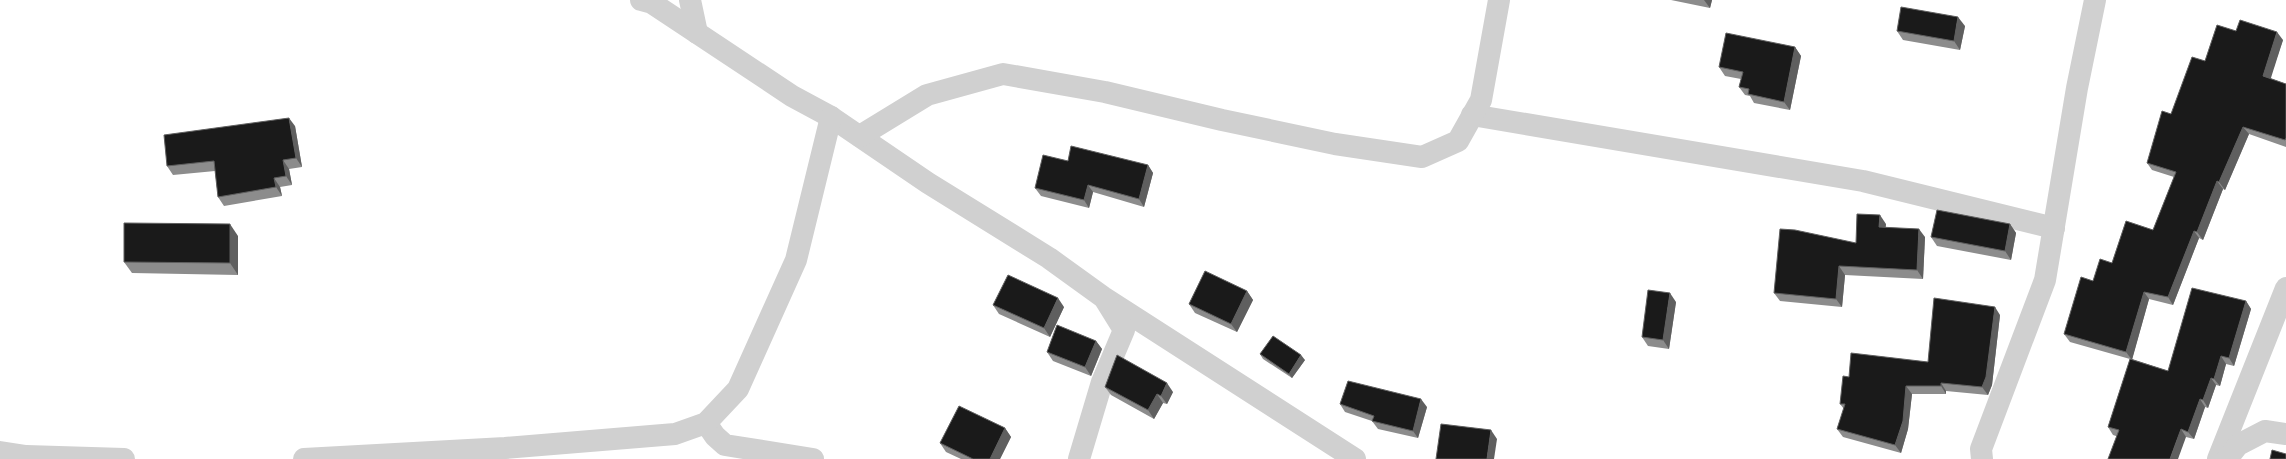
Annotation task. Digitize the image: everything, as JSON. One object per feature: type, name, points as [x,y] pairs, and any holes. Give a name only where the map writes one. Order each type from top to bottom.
[{"type":"street","points":[[641,0],[652,3],[792,96],[831,117],[928,183],[1049,258],[1103,296],[1355,459]]},
{"type":"street","points":[[690,0],[697,33]]},
{"type":"street","points":[[860,136],[927,95],[1003,74],[1105,92],[1222,120],[1335,144],[1422,156],[1458,141],[1481,100],[1499,0]]},
{"type":"street","points":[[1982,459],[1981,450],[2045,280],[2077,88],[2095,0]]},
{"type":"street","points":[[1472,115],[1863,181],[2054,228]]},
{"type":"street","points":[[304,459],[505,448],[675,434],[706,424],[738,389],[796,260],[831,117]]},
{"type":"street","points":[[2218,459],[2286,288]]},
{"type":"street","points":[[1079,459],[1102,382],[1124,330],[1103,296]]},
{"type":"street","points":[[706,424],[715,436],[725,445],[813,459]]},
{"type":"street","points":[[2227,459],[2238,445],[2264,431],[2286,434]]},
{"type":"street","points":[[0,452],[26,456],[124,459]]},
{"type":"building","points":[[1901,7],[1958,17],[1954,41],[1897,31]]},
{"type":"building","points":[[2240,20],[2277,32],[2263,76],[2286,84],[2285,140],[2243,127],[2219,182],[2217,181],[2197,232],[2194,231],[2168,297],[2144,292],[2126,352],[2064,334],[2081,277],[2093,281],[2100,259],[2112,263],[2126,221],[2153,230],[2176,172],[2147,163],[2162,111],[2171,114],[2192,57],[2205,61],[2217,25],[2236,31]]},
{"type":"building","points":[[1726,33],[1795,47],[1784,102],[1748,94],[1749,89],[1739,87],[1743,72],[1719,67]]},
{"type":"building","points":[[289,118],[296,158],[283,160],[286,176],[274,178],[276,187],[218,197],[214,161],[167,166],[164,135]]},
{"type":"building","points":[[1071,146],[1148,165],[1139,199],[1088,185],[1084,200],[1035,188],[1043,155],[1068,161]]},
{"type":"building","points":[[1937,210],[2010,224],[2005,251],[1931,237]]},
{"type":"building","points":[[1857,214],[1880,215],[1879,227],[1919,229],[1917,270],[1839,266],[1836,299],[1774,293],[1780,229],[1795,230],[1856,243]]},
{"type":"building","points":[[124,223],[230,224],[230,263],[124,262]]},
{"type":"building","points":[[1205,271],[1247,291],[1231,324],[1189,304]]},
{"type":"building","points":[[1008,275],[1058,298],[1044,328],[993,305]]},
{"type":"building","points":[[2192,288],[2246,301],[2229,358],[2221,356],[2214,379],[2211,378],[2203,400],[2200,399],[2188,432],[2181,429],[2170,459],[2108,459],[2119,430],[2108,427],[2130,359],[2168,371]]},
{"type":"building","points":[[1648,290],[1670,293],[1663,340],[1642,337]]},
{"type":"building","points":[[1934,298],[1995,307],[1986,377],[1982,387],[1941,383],[1941,386],[1906,386],[1903,421],[1895,445],[1837,429],[1845,404],[1840,404],[1843,376],[1849,377],[1851,353],[1928,362]]},
{"type":"building","points":[[1057,325],[1096,341],[1085,367],[1047,352]]},
{"type":"building","points":[[1273,336],[1301,355],[1289,374],[1260,354]]},
{"type":"building","points":[[1117,355],[1167,383],[1161,396],[1157,394],[1148,410],[1105,387]]},
{"type":"building","points":[[1348,381],[1421,399],[1413,431],[1372,421],[1374,416],[1340,404]]},
{"type":"building","points":[[959,406],[1005,428],[990,459],[973,459],[940,443]]},
{"type":"building","points":[[1441,424],[1491,430],[1487,459],[1436,459]]},
{"type":"building","points":[[2272,450],[2286,454],[2286,459],[2270,459]]}]
